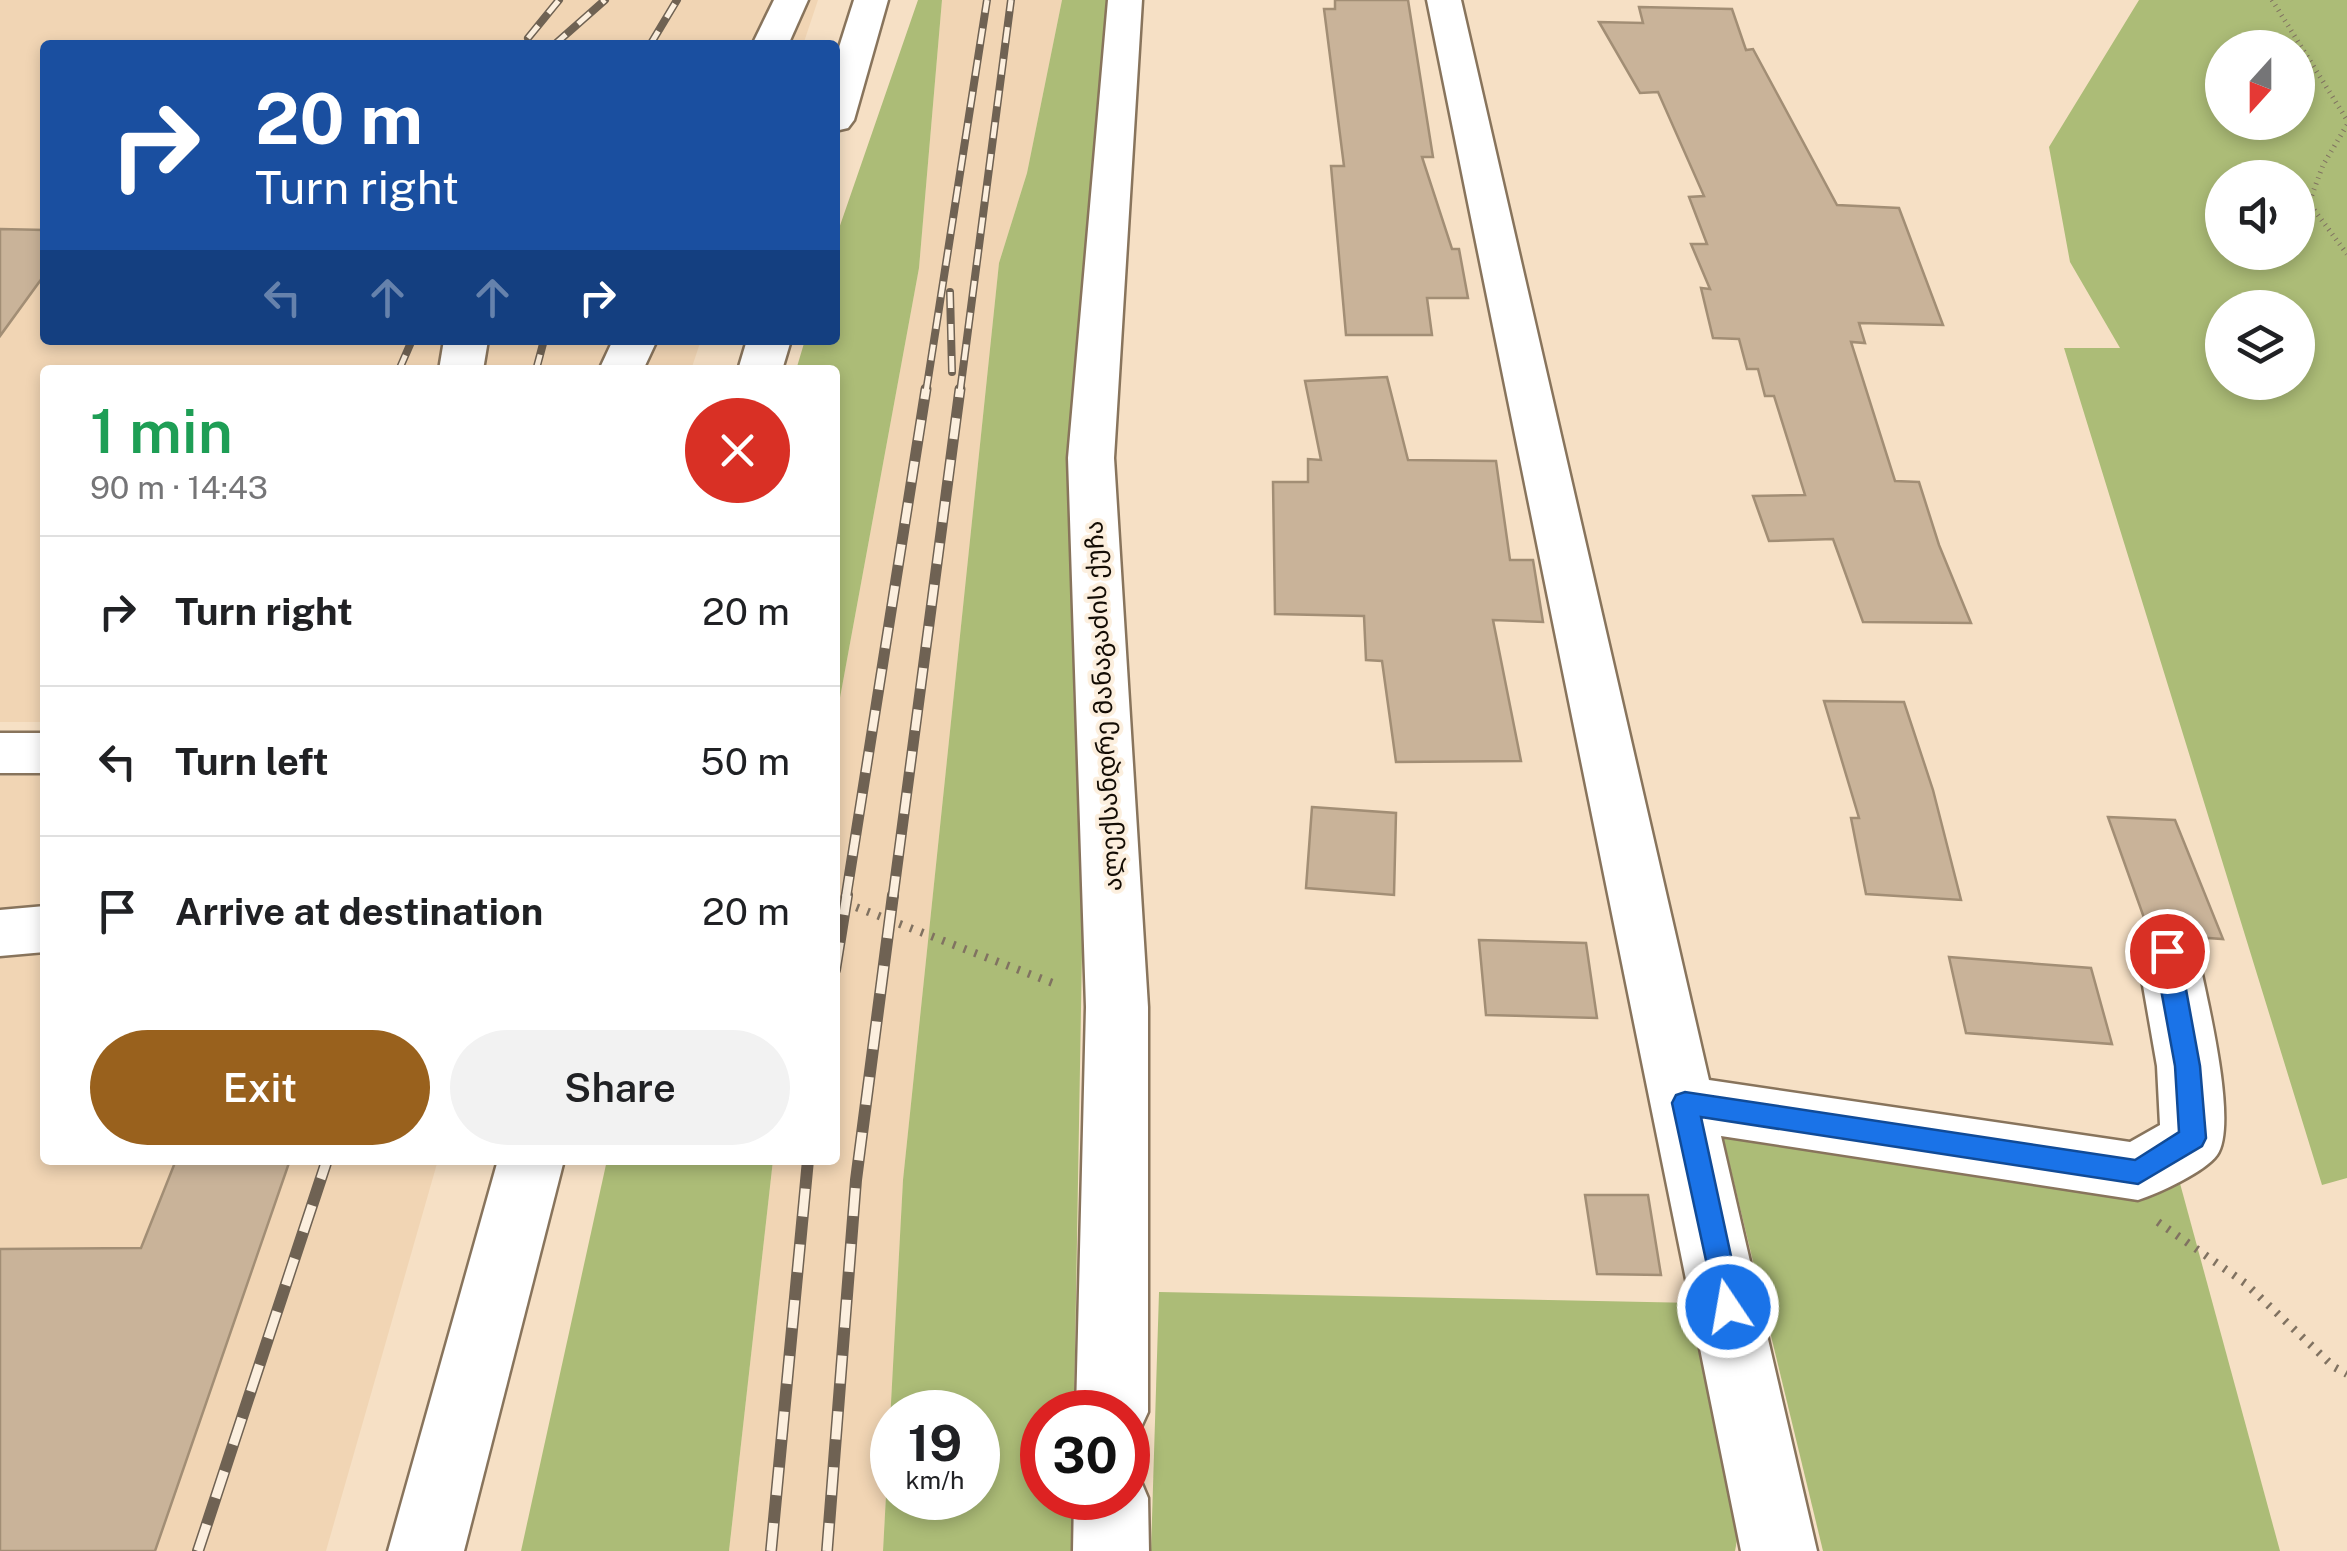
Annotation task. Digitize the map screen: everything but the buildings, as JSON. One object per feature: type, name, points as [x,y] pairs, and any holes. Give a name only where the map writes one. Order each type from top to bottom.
[{"type":"street","points":[[772,40],[790,0]]},
{"type":"street","points":[[840,103],[871,0]]},
{"type":"street","name":"ალექსანდრე მანაგაძის ქუჩა","points":[[1112,1390],[1117,1007],[1091,458],[1124,0]]},
{"type":"street","points":[[1444,0],[1779,1551]]},
{"type":"street","points":[[0,754],[40,753]]},
{"type":"street","points":[[0,933],[40,929]]},
{"type":"street","points":[[1685,1103],[2138,1172],[2193,1138],[2188,1066],[2167,951]]},
{"type":"street","points":[[426,1551],[530,1165]]},
{"type":"street","points":[[1111,1551],[1112,1520]]},
{"type":"path","points":[[2272,0],[2347,122],[2323,166],[2309,203],[2347,254]]},
{"type":"path","points":[[840,901],[1117,1007]]},
{"type":"shaded area","points":[[0,0],[818,0],[805,40],[40,40],[40,345],[699,345],[693,365],[40,365],[40,722],[0,722]]},
{"type":"shaded area","points":[[942,0],[1062,0],[1027,173],[999,263],[903,1180],[892,1390],[870,1390],[870,1520],[885,1520],[883,1551],[729,1551],[772,1165],[840,1165],[840,698],[919,268]]},
{"type":"shaded area","points":[[40,775],[40,1165],[437,1165],[326,1551],[0,1551],[0,776]]},
{"type":"green space","points":[[918,0],[942,0],[919,268],[840,698],[840,365],[798,365],[804,345],[840,345],[840,226]]},
{"type":"green space","points":[[1062,0],[1111,0],[1069,470],[1074,707],[1084,837],[1074,1390],[1020,1390],[1020,1520],[1073,1520],[1072,1551],[883,1551],[885,1520],[1000,1520],[1000,1390],[892,1390],[903,1180],[999,263],[1027,173]]},
{"type":"green space","points":[[2139,0],[2347,0],[2347,1178],[2322,1185],[2064,348],[2120,348],[2070,262],[2049,147]]},
{"type":"green space","points":[[1714,1100],[2175,1165],[2280,1551],[1823,1551]]},
{"type":"green space","points":[[606,1165],[772,1165],[729,1551],[521,1551]]},
{"type":"green space","points":[[1159,1292],[1696,1303],[1737,1540],[1735,1551],[1151,1551]]},
{"type":"railway","points":[[528,38],[559,0]]},
{"type":"railway","points":[[560,40],[605,0]]},
{"type":"railway","points":[[653,40],[677,0]]},
{"type":"railway","points":[[926,392],[987,0]]},
{"type":"railway","points":[[960,392],[1011,0]]},
{"type":"railway","points":[[950,292],[952,372]]},
{"type":"railway","points":[[401,365],[410,345]]},
{"type":"railway","points":[[537,365],[543,345]]},
{"type":"railway","points":[[846,897],[926,389]]},
{"type":"railway","points":[[893,897],[960,389]]},
{"type":"railway","points":[[840,939],[847,895]]},
{"type":"railway","points":[[827,1551],[856,1180],[893,895]]},
{"type":"railway","points":[[198,1551],[325,1165]]},
{"type":"railway","points":[[771,1551],[808,1165]]},
{"type":"route","points":[[1728,1307],[1685,1103],[2138,1172],[2193,1138],[2188,1066],[2167,951]]}]
